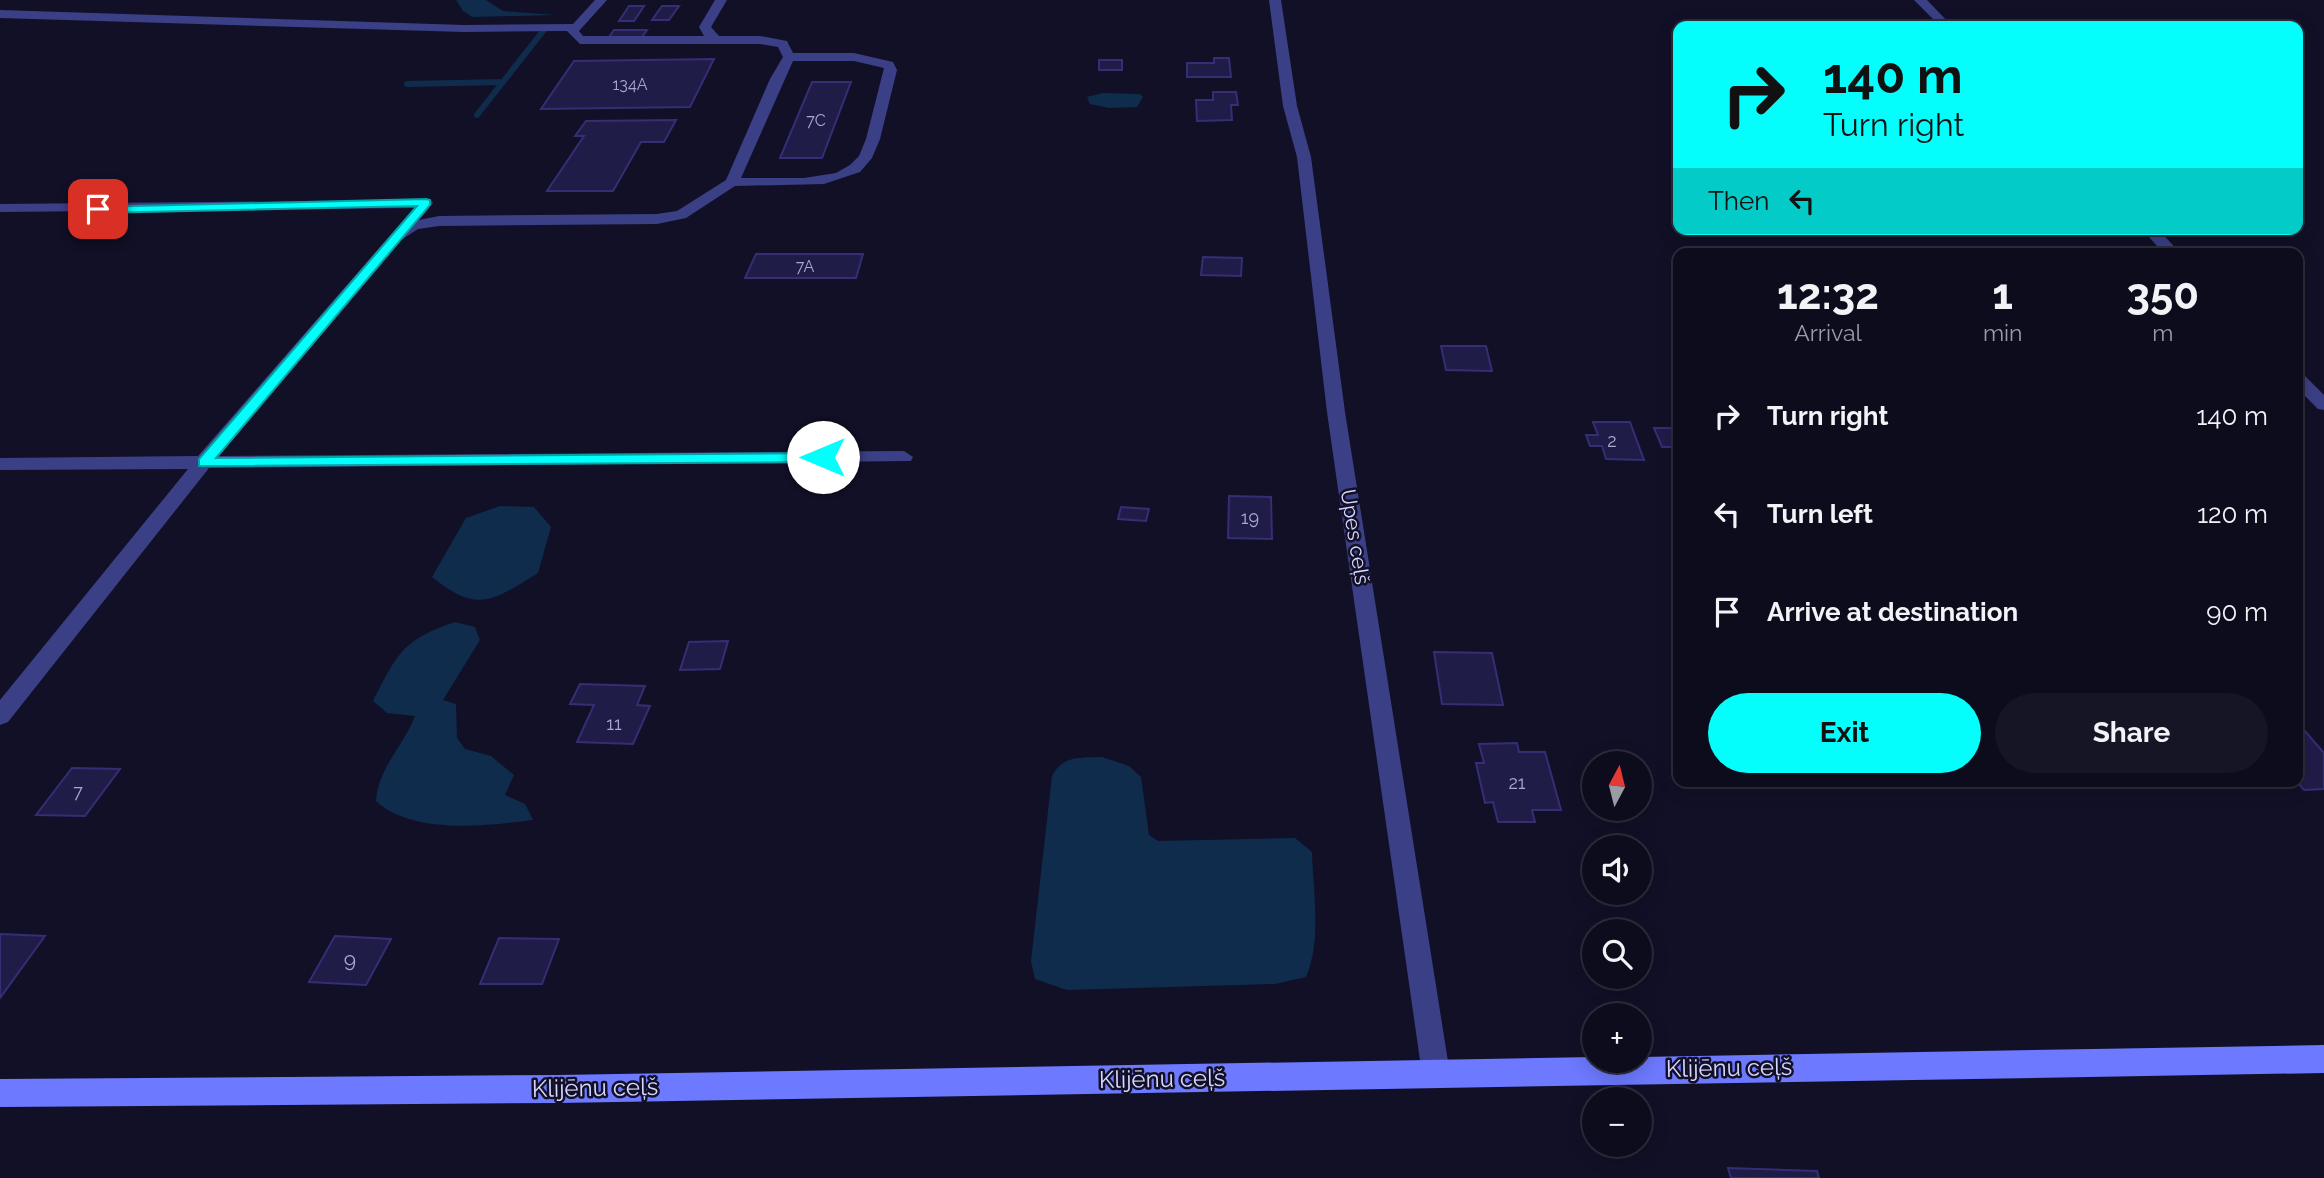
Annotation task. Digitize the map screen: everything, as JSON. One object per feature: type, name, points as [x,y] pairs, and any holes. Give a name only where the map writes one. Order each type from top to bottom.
[{"type":"street","points":[[601,0],[573,31],[580,40],[716,40],[783,44],[789,57]]},
{"type":"street","points":[[716,40],[707,33],[705,27],[721,0]]},
{"type":"street","name":"Upes ceļš","points":[[1275,0],[1290,106],[1304,157],[1336,412],[1436,1074]]},
{"type":"street","points":[[1920,0],[1941,21]]},
{"type":"street","points":[[0,14],[185,17],[474,30],[536,24],[576,28]]},
{"type":"street","points":[[396,237],[414,225],[439,221],[657,219],[681,215],[732,182],[819,182],[846,173],[865,159],[891,70],[888,65],[854,57],[789,57]]},
{"type":"street","points":[[732,182],[776,79],[789,57]]},
{"type":"street","points":[[0,208],[123,209],[426,203],[204,462],[0,716]]},
{"type":"street","points":[[2154,235],[2167,248]]},
{"type":"street","points":[[2303,384],[2324,405]]},
{"type":"street","points":[[0,464],[904,457]]},
{"type":"street","name":"Klijēnu ceļš","points":[[0,1093],[558,1089],[2324,1059]]},
{"type":"water","points":[[456,0],[486,0],[503,11],[556,15],[472,17],[463,11]]},
{"type":"water","points":[[1103,93],[1140,94],[1143,97],[1137,107],[1109,108],[1090,104],[1087,97]]},
{"type":"water","points":[[500,506],[534,507],[551,527],[538,573],[508,591],[485,599],[462,596],[432,577],[466,518]]},
{"type":"water","points":[[455,622],[475,627],[480,640],[443,700],[456,704],[457,738],[465,749],[491,756],[514,775],[505,795],[525,804],[533,820],[473,826],[430,824],[391,812],[376,801],[381,778],[415,716],[387,713],[373,701],[396,660],[412,642]]},
{"type":"water","points":[[1102,757],[1129,766],[1141,777],[1149,835],[1158,841],[1295,838],[1312,852],[1315,931],[1311,963],[1306,977],[1275,984],[1067,990],[1035,979],[1031,961],[1052,776],[1061,764],[1067,761]]},
{"type":"building","points":[[629,6],[644,6],[634,21],[619,21]]},
{"type":"building","points":[[662,6],[679,6],[669,20],[652,20]]},
{"type":"building","points":[[614,30],[647,30],[642,37],[609,37]]},
{"type":"building","points":[[1214,58],[1229,58],[1231,77],[1187,77],[1187,63],[1214,63]]},
{"type":"building","points":[[714,59],[690,107],[541,109],[574,61]]},
{"type":"building","points":[[1099,60],[1122,60],[1122,70],[1099,70]]},
{"type":"building","points":[[812,82],[851,82],[822,158],[780,158]]},
{"type":"building","points":[[1213,92],[1236,92],[1238,105],[1231,105],[1232,120],[1197,121],[1196,100],[1213,100]]},
{"type":"building","points":[[676,120],[664,142],[641,142],[613,191],[547,191],[584,136],[575,136],[586,121]]},
{"type":"building","points":[[756,254],[863,254],[856,278],[745,278]]},
{"type":"building","points":[[1203,257],[1242,258],[1241,276],[1201,275]]},
{"type":"building","points":[[1441,346],[1486,346],[1492,371],[1446,370]]},
{"type":"building","points":[[1593,422],[1630,422],[1644,460],[1606,459],[1602,446],[1590,446],[1586,435],[1598,435]]},
{"type":"building","points":[[1654,428],[1673,428],[1673,447],[1662,447]]},
{"type":"building","points":[[1229,496],[1271,497],[1272,539],[1228,538]]},
{"type":"building","points":[[1121,507],[1149,509],[1146,521],[1118,519]]},
{"type":"building","points":[[728,641],[720,669],[680,670],[689,642]]},
{"type":"building","points":[[1434,652],[1492,653],[1503,705],[1442,704]]},
{"type":"building","points":[[580,684],[645,686],[637,705],[650,706],[633,744],[577,742],[594,705],[570,704]]},
{"type":"building","points":[[2303,729],[2324,753],[2324,789],[2304,790],[2301,787]]},
{"type":"building","points":[[1517,743],[1519,752],[1545,752],[1561,810],[1532,810],[1535,822],[1498,822],[1493,802],[1485,803],[1476,763],[1484,763],[1479,744]]},
{"type":"building","points":[[72,768],[120,769],[85,816],[36,815]]},
{"type":"building","points":[[0,934],[45,936],[0,998]]},
{"type":"building","points":[[335,936],[391,939],[366,985],[309,982]]},
{"type":"building","points":[[499,938],[559,939],[542,984],[480,984]]},
{"type":"building","points":[[1728,1168],[1817,1171],[1819,1178],[1731,1178]]},
{"type":"waterway","points":[[503,82],[543,31]]},
{"type":"waterway","points":[[407,84],[503,82]]},
{"type":"waterway","points":[[477,115],[503,82]]},
{"type":"route","points":[[98,209],[426,203],[204,462],[823,457]]}]
